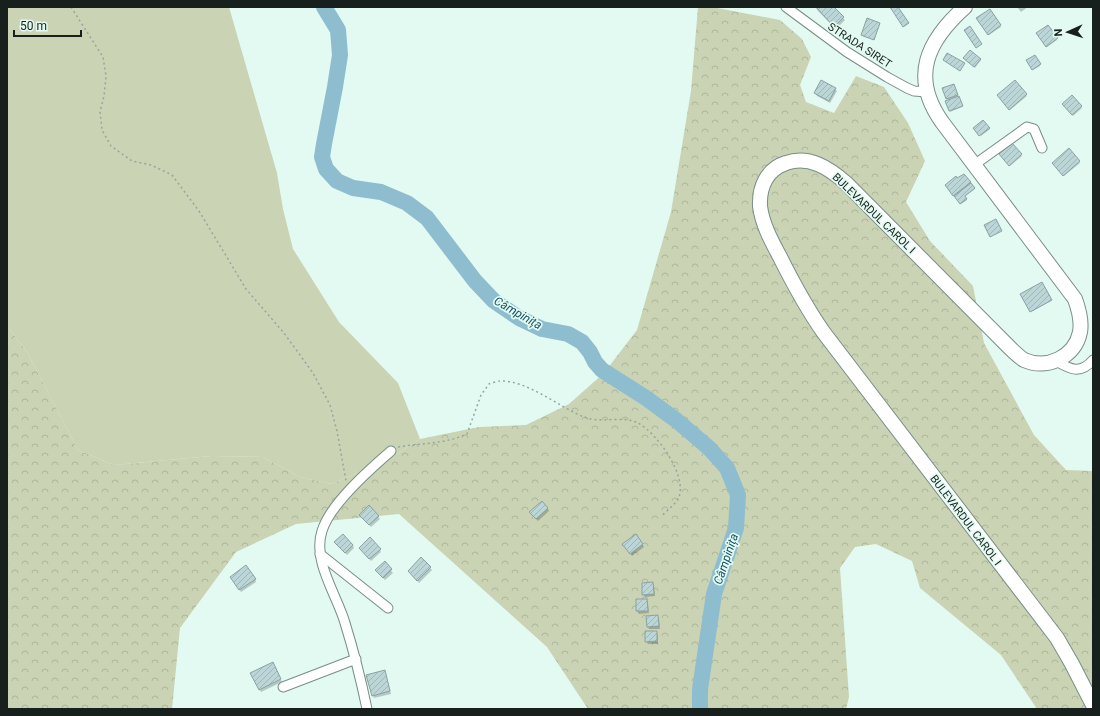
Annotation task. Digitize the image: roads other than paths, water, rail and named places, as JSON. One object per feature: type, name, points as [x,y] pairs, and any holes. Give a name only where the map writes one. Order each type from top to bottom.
[{"type":"main road","points":[[965,7],[945,27],[931,51],[925,73],[927,92],[935,112],[1075,299],[1079,310],[1080,331],[1077,341],[1073,348],[1056,361]]},
{"type":"main road","name":"BULEVARDUL CAROL I","points":[[1056,361],[1044,363],[1022,359],[835,173],[816,163],[799,161],[782,164],[768,175],[763,184],[761,195],[760,207],[763,218],[776,250],[808,309],[824,333],[1057,638],[1093,705]]},
{"type":"street","name":"STRADA SIRET","points":[[786,7],[847,52],[888,77],[914,91],[927,92]]},
{"type":"street","points":[[974,165],[1027,127],[1034,129],[1042,148]]},
{"type":"street","points":[[1056,361],[1067,368],[1078,370],[1085,367],[1093,360]]},
{"type":"street","points":[[367,709],[356,659],[345,621],[323,568],[320,554],[320,539],[327,518],[348,492],[391,451]]},
{"type":"street","points":[[320,554],[388,608]]},
{"type":"street","points":[[283,686],[356,659]]},
{"type":"waterway","name":"Câmpinița","points":[[324,7],[338,30],[340,55],[322,157],[326,169],[337,181],[353,188],[381,192],[407,203],[427,218],[475,281],[494,301],[519,318],[542,329],[568,334],[582,342],[602,370],[646,398],[676,420],[709,448],[727,468],[738,495],[736,528],[714,594],[700,689],[700,709]]}]
